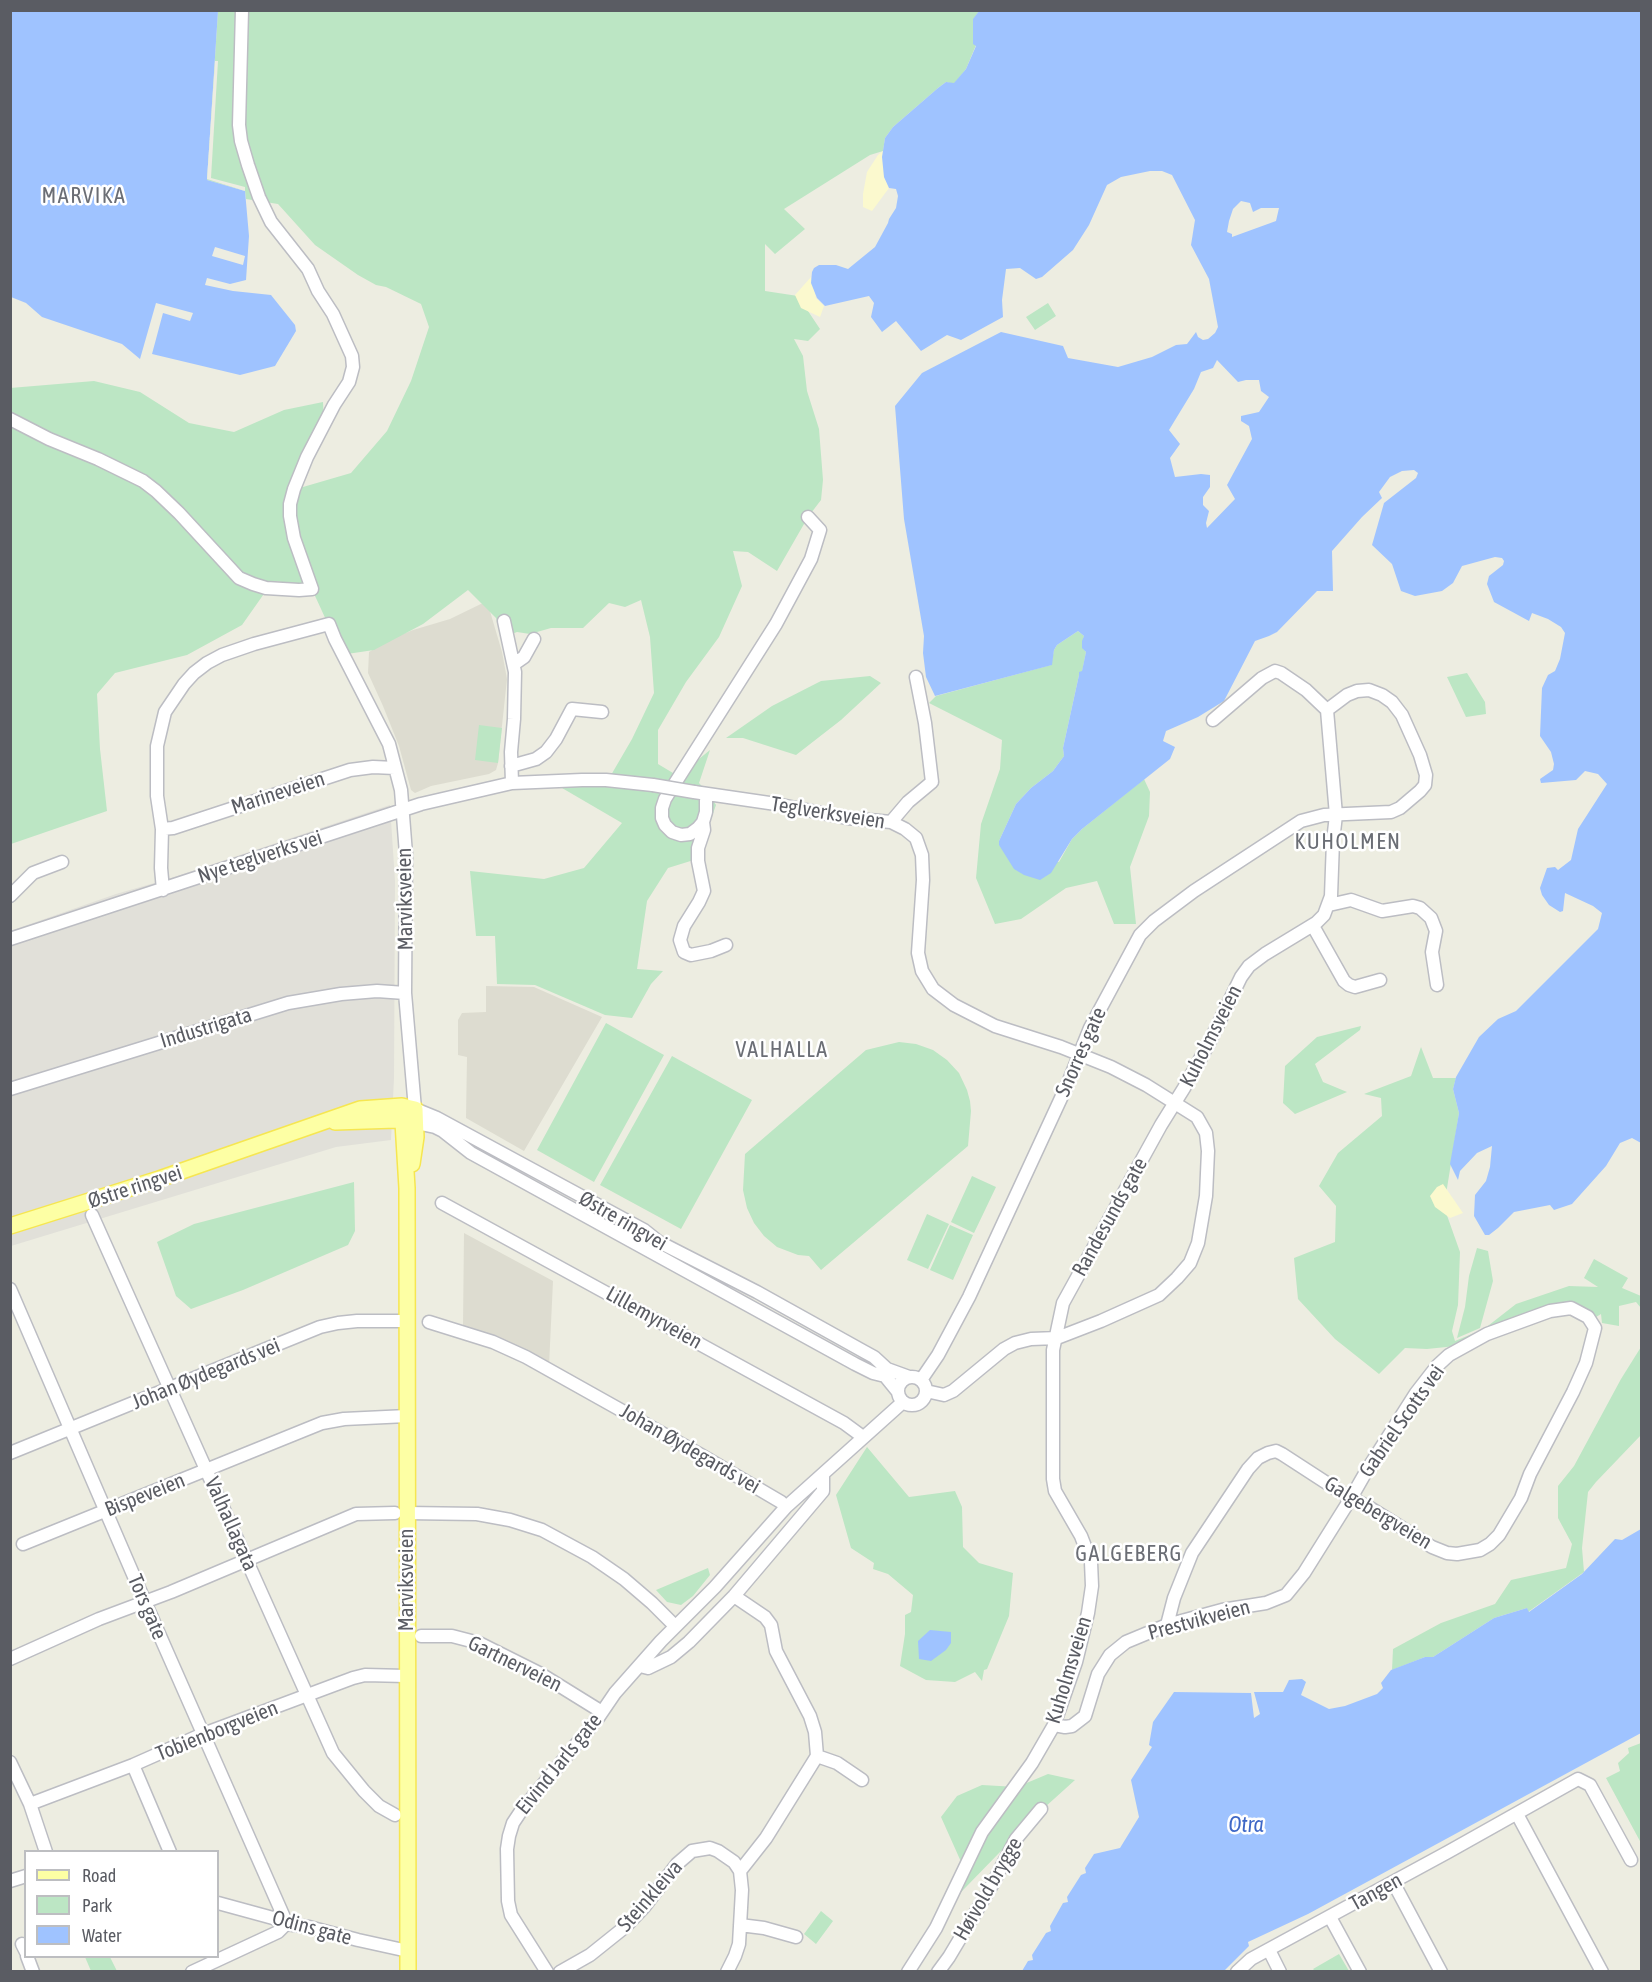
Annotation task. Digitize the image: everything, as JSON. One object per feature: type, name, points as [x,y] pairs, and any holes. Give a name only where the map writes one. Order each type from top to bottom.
[{"type":"main road","name":"Østre ringvei","points":[[10,1226],[327,1122],[409,1114]]},
{"type":"main road","name":"Marviksveien","points":[[408,1971],[406,1676],[401,1513],[406,1416],[409,1114]]},
{"type":"street","points":[[10,419],[64,446],[98,459],[150,486],[179,513],[239,578],[266,588],[299,591],[312,589],[294,538],[290,504],[307,457],[334,405],[349,382],[354,367],[352,356],[333,314],[318,291],[308,269],[271,222],[258,197],[241,141],[239,125],[242,10]]},
{"type":"street","points":[[703,822],[690,834],[681,835],[672,832],[662,818],[665,799],[776,624],[797,586],[813,553],[820,530],[808,517]]},
{"type":"street","points":[[504,621],[514,664],[512,783]]},
{"type":"street","name":"Marviksveien","points":[[162,829],[157,796],[156,762],[160,730],[169,705],[194,673],[207,663],[237,649],[329,624],[389,744],[401,790],[406,854],[405,993],[409,1114]]},
{"type":"street","points":[[514,664],[524,657],[534,639]]},
{"type":"street","points":[[1213,720],[1262,678],[1275,671],[1306,690],[1327,710],[1336,815],[1329,905],[1351,900],[1382,910],[1413,906],[1420,908],[1431,918],[1436,931],[1431,952],[1437,985]]},
{"type":"street","points":[[891,822],[908,802],[932,782],[925,723],[916,677]]},
{"type":"street","points":[[1327,710],[1347,695],[1357,691],[1369,690],[1382,695],[1392,702],[1402,715],[1420,755],[1426,775],[1425,785],[1400,808],[1391,812],[1336,815]]},
{"type":"street","points":[[511,766],[536,759],[546,752],[556,739],[572,709],[602,712]]},
{"type":"street","name":"Marineveien","points":[[162,829],[173,828],[350,770],[373,767],[395,768]]},
{"type":"street","name":"Teglverksveien","points":[[512,783],[606,780],[653,785],[848,818],[891,822],[912,833],[919,844],[923,866],[918,942],[919,962],[926,980],[933,989],[954,1005],[995,1026],[1080,1054],[1123,1073],[1176,1102]]},
{"type":"street","name":"Nye teglverks vei","points":[[10,939],[422,804],[512,783]]},
{"type":"street","points":[[700,793],[706,812],[703,822],[704,830],[698,848],[704,891],[680,935],[684,952],[691,955],[702,954],[726,945]]},
{"type":"street","name":"Snorres gate","points":[[901,1397],[900,1384],[919,1383],[938,1354],[969,1297],[1068,1083],[1090,1028],[1135,942],[1154,921],[1194,891],[1301,821],[1313,817],[1336,815]]},
{"type":"street","points":[[162,829],[163,890]]},
{"type":"street","points":[[10,896],[33,873],[62,862]]},
{"type":"street","name":"Kuholmsveien","points":[[919,1383],[944,1395],[953,1391],[1004,1349],[1015,1343],[1031,1339],[1057,1338],[1101,1321],[1159,1295],[1177,1278],[1195,1252],[1200,1233],[1206,1196],[1207,1140],[1197,1117],[1176,1102],[1209,1043],[1241,977],[1249,966],[1277,946],[1312,926],[1329,905]]},
{"type":"street","points":[[1312,926],[1344,981],[1349,985],[1355,987],[1380,980]]},
{"type":"street","name":"Industrigata","points":[[10,1089],[288,1003],[341,994],[377,991],[405,993]]},
{"type":"street","name":"Randesunds gate","points":[[1057,1338],[1067,1296],[1161,1125],[1176,1102]]},
{"type":"street","name":"Østre ringvei","points":[[409,1114],[437,1118],[644,1230],[659,1242],[844,1340],[874,1357],[887,1369],[919,1383]]},
{"type":"street","name":"Østre ringvei","points":[[409,1114],[443,1131],[471,1153],[855,1364],[885,1376],[901,1397]]},
{"type":"street","name":"Lillemyrveien","points":[[442,1203],[844,1423],[863,1437]]},
{"type":"street","name":"Valhallagata","points":[[92,1215],[333,1753],[371,1798],[379,1806],[395,1815]]},
{"type":"street","name":"Tors gate","points":[[10,1289],[286,1924]]},
{"type":"street","name":"Gabriel Scotts vei","points":[[1286,1595],[1352,1498],[1416,1393],[1437,1366],[1449,1355],[1487,1334],[1562,1308],[1571,1308],[1580,1312],[1588,1317],[1595,1328]]},
{"type":"street","name":"Johan Øydegards vei","points":[[10,1453],[329,1324],[357,1321],[406,1321]]},
{"type":"street","name":"Johan Øydegards vei","points":[[429,1322],[493,1342],[526,1357],[701,1455],[786,1507]]},
{"type":"street","name":"Galgebergveien","points":[[1167,1625],[1174,1598],[1192,1553],[1248,1469],[1258,1458],[1276,1451],[1432,1547],[1447,1553],[1468,1553],[1490,1544],[1499,1535],[1521,1498],[1530,1474],[1573,1392],[1591,1348],[1595,1328]]},
{"type":"street","name":"Kuholmsveien","points":[[908,1971],[936,1928],[982,1832],[1032,1763],[1054,1725],[1078,1655],[1092,1586],[1091,1562],[1081,1536],[1055,1491],[1053,1479],[1053,1350],[1057,1338]]},
{"type":"street","points":[[901,1397],[908,1404],[922,1401],[919,1383]]},
{"type":"street","name":"Eivind Jarls gate","points":[[547,1971],[511,1915],[508,1885],[508,1836],[513,1822],[615,1693],[675,1626],[715,1587],[786,1507],[863,1437],[901,1397]]},
{"type":"street","name":"Bispeveien","points":[[23,1544],[332,1419],[406,1416]]},
{"type":"street","name":"Eivind Jarls gate","points":[[639,1666],[648,1668],[671,1657],[734,1596],[823,1491],[823,1475]]},
{"type":"street","points":[[10,1659],[356,1514],[477,1514],[510,1520],[542,1530],[592,1557],[624,1580],[675,1626]]},
{"type":"street","name":"Prestvikveien","points":[[1054,1725],[1072,1726],[1085,1716],[1098,1674],[1110,1655],[1136,1637],[1167,1625],[1222,1610],[1266,1603],[1286,1595]]},
{"type":"street","points":[[727,1971],[739,1944],[742,1890],[740,1871],[766,1838],[817,1756],[815,1732],[810,1716],[776,1651],[771,1625],[765,1617],[734,1596]]},
{"type":"street","name":"Gartnerveien","points":[[421,1636],[453,1636],[479,1643],[539,1673],[602,1712]]},
{"type":"street","name":"Tobienborgveien","points":[[30,1804],[306,1695],[365,1675],[406,1676]]},
{"type":"street","points":[[817,1756],[837,1763],[862,1780]]},
{"type":"street","points":[[10,1762],[30,1804],[46,1850]]},
{"type":"street","points":[[133,1765],[170,1850]]},
{"type":"street","name":"Tangen","points":[[1238,1971],[1251,1959],[1578,1779],[1590,1785],[1631,1860]]},
{"type":"street","name":"Høivold brygge","points":[[938,1971],[992,1885],[1016,1839],[1041,1809]]},
{"type":"street","points":[[1517,1814],[1602,1971]]},
{"type":"street","name":"Steinkleiva","points":[[560,1971],[590,1955],[625,1927],[645,1906],[677,1864],[692,1851],[710,1848],[718,1851],[734,1862],[740,1871]]},
{"type":"street","points":[[1393,1882],[1441,1971]]},
{"type":"street","name":"Odins gate","points":[[219,1903],[273,1918],[286,1924],[408,1951]]},
{"type":"street","points":[[1330,1917],[1360,1971]]},
{"type":"street","points":[[192,1971],[278,1932],[286,1924]]},
{"type":"street","points":[[740,1925],[764,1928],[796,1937]]},
{"type":"street","points":[[1269,1950],[1280,1971]]},
{"type":"shaded area","points":[[487,601],[502,652],[507,679],[496,770],[489,774],[431,786],[415,793],[411,790],[399,746],[368,673],[369,652],[386,641],[450,619]]},
{"type":"shaded area","points":[[390,805],[395,881],[394,1078],[391,1140],[336,1147],[11,1246],[10,931]]},
{"type":"shaded area","points":[[486,986],[534,987],[602,1017],[524,1151],[466,1118],[467,1057],[458,1055],[458,1020],[462,1013],[486,1012]]},
{"type":"shaded area","points":[[464,1233],[553,1281],[549,1366],[463,1325]]},
{"type":"green space","points":[[218,11],[979,11],[973,20],[976,45],[966,69],[954,84],[946,82],[893,127],[885,138],[883,151],[870,155],[784,209],[805,229],[775,254],[765,244],[765,291],[798,296],[820,329],[808,341],[794,339],[803,356],[807,391],[819,429],[823,480],[821,500],[808,517],[777,571],[748,552],[733,551],[742,586],[719,637],[686,682],[658,730],[658,764],[678,776],[710,750],[699,783],[716,805],[697,859],[668,868],[647,901],[637,969],[663,971],[651,984],[632,1018],[605,1015],[535,985],[497,984],[495,936],[476,936],[470,871],[544,879],[584,868],[622,823],[550,781],[607,782],[632,739],[654,693],[650,637],[641,600],[625,607],[609,603],[583,628],[551,628],[530,634],[517,632],[512,634],[506,630],[500,632],[496,618],[468,590],[423,624],[374,650],[347,654],[333,635],[310,585],[273,581],[242,625],[187,655],[115,673],[97,694],[107,811],[11,844],[10,388],[94,381],[140,392],[189,423],[234,432],[284,410],[323,402],[324,424],[295,474],[303,487],[351,473],[387,431],[411,381],[429,327],[421,304],[358,275],[315,245],[278,204],[246,199],[245,191],[207,180]]},
{"type":"green space","points":[[1048,303],[1056,316],[1035,330],[1026,317]]},
{"type":"green space","points":[[1078,631],[1084,636],[1082,647],[1086,652],[1082,672],[1079,672],[1063,748],[1064,756],[1053,771],[1031,788],[1016,804],[999,845],[1059,862],[1072,839],[1082,829],[1144,779],[1150,792],[1149,816],[1130,867],[1136,924],[1114,924],[1097,881],[1066,888],[1021,919],[995,924],[976,878],[981,824],[1000,769],[1002,740],[929,703],[936,696],[1051,665],[1057,645]]},
{"type":"green space","points":[[1467,673],[1485,702],[1486,714],[1466,717],[1447,677]]},
{"type":"green space","points":[[870,676],[881,683],[841,720],[796,755],[743,738],[726,738],[772,706],[821,681]]},
{"type":"green space","points":[[479,725],[502,728],[498,763],[475,760]]},
{"type":"green space","points":[[606,1023],[664,1055],[594,1182],[537,1150]]},
{"type":"green space","points":[[1361,1026],[1360,1030],[1315,1064],[1323,1082],[1347,1092],[1295,1114],[1283,1103],[1285,1066],[1317,1037]]},
{"type":"green space","points":[[899,1042],[916,1044],[933,1050],[959,1073],[970,1101],[968,1146],[821,1270],[809,1256],[798,1255],[777,1247],[754,1223],[747,1208],[743,1190],[745,1154],[866,1050]]},
{"type":"green space","points":[[1421,1047],[1433,1078],[1456,1078],[1453,1089],[1459,1113],[1444,1207],[1460,1252],[1458,1305],[1452,1331],[1455,1341],[1484,1329],[1516,1304],[1569,1286],[1598,1287],[1584,1278],[1594,1259],[1628,1278],[1622,1288],[1641,1296],[1641,1308],[1636,1302],[1619,1306],[1619,1326],[1602,1323],[1601,1314],[1588,1322],[1564,1312],[1456,1346],[1427,1349],[1405,1348],[1379,1374],[1335,1339],[1298,1299],[1294,1258],[1335,1242],[1336,1206],[1319,1186],[1338,1153],[1382,1116],[1381,1098],[1364,1094],[1411,1076]]},
{"type":"green space","points":[[672,1056],[752,1100],[681,1229],[600,1185]]},
{"type":"green space","points":[[972,1176],[996,1187],[974,1233],[951,1222]]},
{"type":"green space","points":[[354,1182],[355,1231],[348,1245],[243,1290],[191,1309],[176,1296],[157,1242],[194,1224]]},
{"type":"green space","points":[[927,1214],[949,1224],[928,1269],[907,1260]]},
{"type":"green space","points":[[950,1225],[973,1235],[953,1280],[930,1270]]},
{"type":"green space","points":[[1477,1248],[1488,1251],[1493,1281],[1480,1328],[1457,1338],[1465,1307],[1469,1276]]},
{"type":"green space","points":[[1641,1347],[1641,1435],[1588,1492],[1582,1548],[1584,1572],[1528,1612],[1527,1608],[1494,1618],[1433,1657],[1425,1657],[1392,1670],[1393,1649],[1441,1623],[1495,1604],[1511,1580],[1566,1568],[1572,1544],[1558,1518],[1558,1486],[1574,1466]]},
{"type":"green space","points":[[867,1447],[909,1497],[955,1491],[962,1507],[963,1547],[979,1563],[1013,1573],[1009,1616],[987,1669],[984,1670],[982,1681],[975,1672],[955,1682],[926,1680],[900,1666],[905,1634],[905,1615],[911,1612],[913,1595],[888,1574],[873,1569],[874,1563],[851,1548],[836,1495]]},
{"type":"green space","points":[[708,1568],[710,1575],[693,1596],[681,1605],[667,1602],[656,1590]]},
{"type":"green space","points":[[1642,1743],[1641,1843],[1606,1778],[1620,1771],[1618,1763],[1629,1753],[1628,1748]]},
{"type":"green space","points":[[1048,1774],[1075,1780],[1034,1817],[932,1922],[962,1864],[941,1817],[957,1796],[982,1785],[1017,1787]]},
{"type":"green space","points":[[821,1911],[833,1921],[816,1944],[804,1934]]},
{"type":"green space","points":[[1339,1954],[1349,1971],[1315,1971],[1313,1969]]},
{"type":"green space","points":[[85,1958],[110,1958],[117,1971],[91,1971]]},
{"type":"sand","points":[[883,151],[884,177],[889,188],[872,211],[863,207],[867,172]]},
{"type":"sand","points":[[811,277],[816,298],[824,306],[820,317],[801,308],[795,295]]},
{"type":"sand","points":[[1443,1184],[1463,1213],[1450,1218],[1435,1207],[1430,1196],[1437,1187]]},
{"type":"water","points":[[10,11],[218,11],[207,180],[245,191],[249,236],[246,280],[230,284],[207,278],[205,285],[271,295],[295,325],[296,331],[275,366],[240,375],[152,354],[163,313],[190,321],[193,313],[156,303],[140,359],[122,344],[42,317],[26,303],[11,297]]},
{"type":"water","points":[[979,11],[1641,11],[1641,1143],[1632,1138],[1620,1143],[1606,1166],[1572,1204],[1554,1210],[1550,1205],[1514,1212],[1498,1228],[1489,1235],[1485,1235],[1474,1216],[1475,1195],[1486,1181],[1492,1146],[1477,1153],[1460,1171],[1458,1180],[1450,1164],[1459,1113],[1453,1089],[1456,1077],[1479,1037],[1498,1019],[1516,1011],[1598,929],[1602,913],[1593,906],[1565,893],[1563,911],[1560,912],[1549,905],[1540,888],[1547,868],[1555,867],[1558,870],[1571,860],[1578,829],[1607,784],[1598,774],[1585,771],[1576,780],[1541,783],[1540,779],[1553,770],[1554,764],[1551,752],[1540,736],[1542,688],[1548,675],[1555,671],[1565,633],[1561,627],[1548,619],[1532,613],[1529,621],[1494,602],[1487,584],[1489,576],[1503,565],[1502,558],[1495,557],[1462,566],[1453,583],[1442,591],[1415,596],[1401,591],[1392,564],[1372,545],[1384,503],[1416,478],[1418,473],[1414,470],[1402,471],[1390,477],[1379,492],[1382,498],[1332,551],[1333,591],[1317,591],[1277,632],[1255,641],[1224,701],[1198,717],[1166,731],[1163,741],[1175,747],[1170,759],[1082,829],[1072,839],[1051,873],[1040,880],[1024,875],[1014,869],[999,845],[1016,804],[1031,788],[1053,771],[1064,756],[1063,748],[1079,672],[1082,671],[1086,652],[1082,648],[1084,636],[1078,631],[1057,645],[1052,665],[935,696],[926,677],[923,653],[924,636],[904,519],[895,406],[922,373],[1001,332],[1063,346],[1068,358],[1118,367],[1152,357],[1176,345],[1187,344],[1196,332],[1203,340],[1208,339],[1218,327],[1209,279],[1191,245],[1195,220],[1172,175],[1162,171],[1121,177],[1107,185],[1089,225],[1073,250],[1042,277],[1036,279],[1020,268],[1006,269],[1002,300],[1003,317],[961,340],[947,335],[921,351],[896,321],[882,332],[871,317],[874,303],[869,296],[825,306],[817,298],[811,283],[814,268],[819,265],[836,265],[848,269],[875,247],[896,208],[898,196],[896,189],[889,188],[884,177],[882,157],[885,138],[893,127],[938,88],[946,82],[954,83],[966,69],[976,46],[973,44],[973,19]],"holes":[[[1241,201],[1250,203],[1253,212],[1261,208],[1279,208],[1276,221],[1232,237],[1232,234],[1227,232],[1229,221],[1233,209]],[[1217,360],[1238,382],[1259,380],[1261,391],[1269,397],[1259,412],[1241,416],[1241,421],[1249,426],[1252,439],[1227,485],[1235,499],[1207,528],[1209,511],[1203,505],[1203,497],[1210,487],[1210,475],[1175,477],[1170,458],[1180,444],[1169,430],[1194,389],[1201,372],[1213,368]]]},
{"type":"water","name":"Otra","points":[[1641,1529],[1641,1733],[1308,1914],[1248,1942],[1249,1946],[1224,1971],[1022,1971],[1028,1961],[1033,1960],[1032,1955],[1046,1933],[1051,1931],[1050,1926],[1063,1903],[1068,1902],[1067,1897],[1081,1875],[1086,1873],[1085,1868],[1094,1854],[1120,1848],[1139,1817],[1131,1780],[1152,1747],[1149,1745],[1153,1722],[1174,1692],[1251,1693],[1254,1718],[1260,1714],[1254,1692],[1283,1692],[1289,1680],[1302,1679],[1306,1682],[1301,1695],[1329,1709],[1345,1706],[1377,1694],[1383,1688],[1381,1683],[1391,1670],[1425,1657],[1433,1657],[1494,1618],[1527,1608],[1529,1612],[1582,1574],[1615,1539],[1622,1540]]},
{"type":"water","points":[[930,1630],[951,1632],[951,1643],[946,1650],[931,1661],[919,1659],[918,1641]]},
{"type":"pier","points":[[215,61],[218,61],[211,178],[245,187],[245,191],[207,179]]},
{"type":"pier","points":[[215,247],[245,256],[243,265],[212,256]]},
{"type":"district","name":"MARVIKA","points":[[84,196]]},
{"type":"district","name":"KUHOLMEN","points":[[1348,842]]},
{"type":"district","name":"VALHALLA","points":[[782,1050]]},
{"type":"district","name":"GALGEBERG","points":[[1129,1554]]}]
